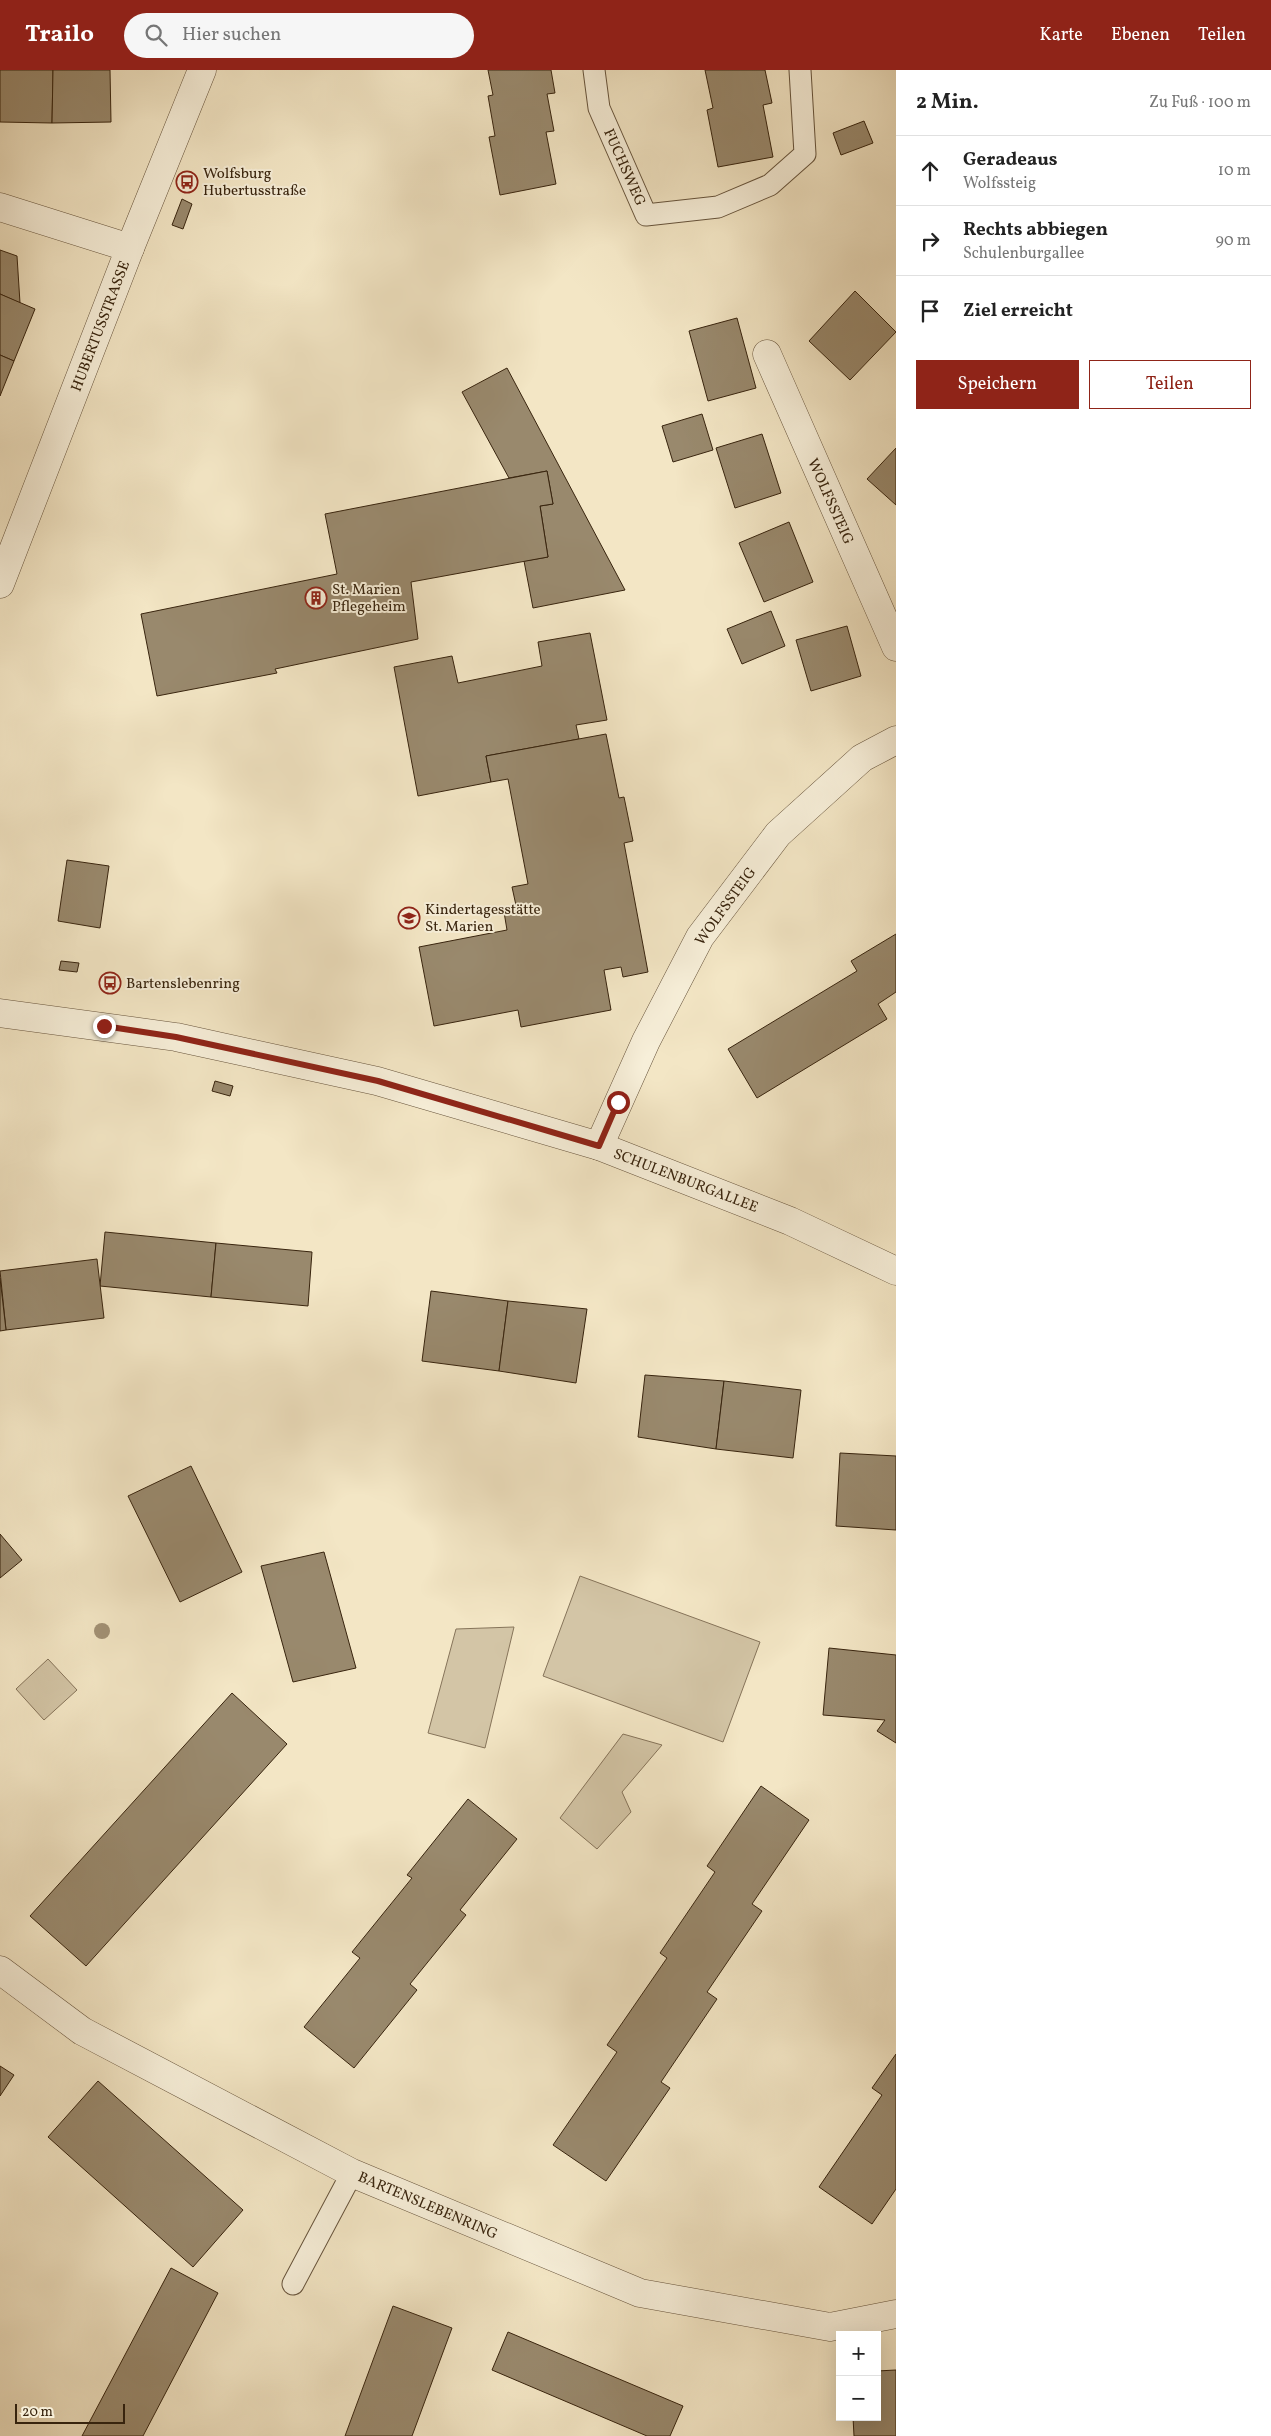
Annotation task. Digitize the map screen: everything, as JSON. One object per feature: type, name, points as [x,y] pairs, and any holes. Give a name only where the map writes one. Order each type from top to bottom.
[{"type":"street","name":"HUBERTUSSTRASSE","points":[[0,584],[130,248],[202,70]]},
{"type":"street","points":[[0,207],[130,248]]},
{"type":"street","name":"WOLFSSTEIG","points":[[766,354],[896,648]]},
{"type":"street","name":"WOLFSSTEIG","points":[[599,1146],[646,1041],[700,937],[778,834],[862,758],[896,740]]},
{"type":"street","name":"SCHULENBURGALLEE","points":[[0,1013],[176,1037],[378,1081],[599,1146],[790,1221],[896,1271]]},
{"type":"street","name":"BARTENSLEBENRING","points":[[0,1970],[82,2031],[352,2173],[640,2293],[830,2327],[896,2314]]},
{"type":"lane","name":"FUCHSWEG","points":[[594,70],[599,108],[646,215],[718,207],[770,185],[804,154],[800,70]]},
{"type":"lane","points":[[294,2284],[352,2173]]},
{"type":"shaded area","points":[[580,1576],[760,1642],[723,1742],[543,1676]]},
{"type":"shaded area","points":[[514,1627],[485,1748],[428,1733],[456,1629]]},
{"type":"shaded area","points":[[48,1659],[77,1690],[44,1720],[16,1689]]},
{"type":"shaded area","points":[[623,1734],[662,1745],[622,1792],[631,1812],[597,1849],[560,1818]]},
{"type":"building","points":[[0,70],[53,70],[52,123],[0,122]]},
{"type":"building","points":[[53,70],[110,70],[111,122],[52,123]]},
{"type":"building","points":[[488,70],[551,70],[555,93],[547,94],[554,131],[546,132],[556,184],[500,195],[489,137],[495,136],[488,96],[493,95]]},
{"type":"building","points":[[705,70],[765,70],[772,103],[763,105],[773,157],[718,167],[707,110],[713,108]]},
{"type":"building","points":[[864,121],[873,143],[841,155],[833,133]]},
{"type":"building","points":[[182,199],[192,204],[183,229],[172,225]]},
{"type":"building","points":[[0,250],[17,256],[20,303],[0,294]]},
{"type":"building","points":[[855,291],[896,332],[850,380],[809,341]]},
{"type":"building","points":[[0,294],[35,309],[14,361],[0,355]]},
{"type":"building","points":[[737,318],[756,388],[708,401],[689,331]]},
{"type":"building","points":[[0,355],[14,361],[0,396]]},
{"type":"building","points":[[507,368],[625,590],[533,608],[524,561],[548,557],[540,506],[553,504],[547,471],[509,478],[462,392]]},
{"type":"building","points":[[702,414],[713,450],[673,462],[662,426]]},
{"type":"building","points":[[762,434],[781,493],[735,508],[716,448]]},
{"type":"building","points":[[896,448],[896,505],[867,479]]},
{"type":"building","name":"St. Marien Pflegeheim","points":[[547,471],[553,504],[540,506],[548,557],[411,582],[418,639],[275,669],[277,673],[157,696],[141,614],[337,574],[325,514]]},
{"type":"building","points":[[789,522],[813,582],[764,602],[739,543]]},
{"type":"building","points":[[771,611],[785,646],[742,664],[727,629]]},
{"type":"building","points":[[847,626],[861,676],[811,691],[796,640]]},
{"type":"building","points":[[590,633],[607,720],[576,725],[579,739],[486,756],[491,782],[418,796],[394,667],[452,656],[458,683],[542,666],[538,642]]},
{"type":"building","points":[[606,734],[619,798],[624,797],[633,841],[624,843],[648,972],[623,977],[621,967],[604,970],[611,1010],[521,1027],[518,1010],[434,1026],[419,947],[507,930],[504,912],[517,910],[512,887],[528,884],[508,779],[491,782],[486,756]]},
{"type":"building","points":[[67,860],[109,866],[100,928],[58,921]]},
{"type":"building","points":[[896,934],[896,992],[878,1004],[887,1019],[757,1098],[728,1049],[857,971],[851,961]]},
{"type":"building","points":[[61,961],[79,963],[77,972],[59,970]]},
{"type":"building","points":[[215,1081],[233,1086],[230,1096],[212,1091]]},
{"type":"building","points":[[105,1232],[216,1243],[211,1297],[100,1286]]},
{"type":"building","points":[[216,1243],[312,1252],[308,1306],[211,1297]]},
{"type":"building","points":[[97,1259],[104,1318],[6,1330],[0,1271]]},
{"type":"building","points":[[0,1278],[6,1330],[0,1331]]},
{"type":"building","points":[[431,1291],[508,1301],[499,1371],[422,1361]]},
{"type":"building","points":[[508,1301],[587,1309],[576,1383],[499,1371]]},
{"type":"building","points":[[645,1375],[724,1381],[716,1449],[638,1437]]},
{"type":"building","points":[[724,1381],[801,1390],[793,1458],[716,1449]]},
{"type":"building","points":[[840,1453],[896,1456],[896,1530],[836,1526]]},
{"type":"building","points":[[191,1466],[242,1572],[180,1602],[128,1496]]},
{"type":"building","points":[[0,1534],[22,1560],[0,1578]]},
{"type":"building","points":[[324,1552],[356,1668],[293,1682],[261,1566]]},
{"type":"building","points":[[829,1648],[896,1655],[896,1743],[877,1731],[885,1720],[823,1715]]},
{"type":"building","points":[[232,1693],[287,1744],[86,1966],[30,1916]]},
{"type":"building","points":[[761,1786],[809,1820],[752,1904],[762,1911],[707,1992],[717,1999],[661,2082],[670,2088],[606,2181],[553,2145],[617,2052],[607,2045],[667,1958],[660,1953],[715,1872],[707,1866]]},
{"type":"building","points":[[468,1799],[517,1839],[460,1910],[466,1915],[410,1984],[417,1990],[354,2068],[304,2027],[360,1958],[352,1952],[412,1878],[407,1875]]},
{"type":"building","points":[[896,2054],[896,2189],[872,2224],[819,2187],[882,2095],[872,2088]]},
{"type":"building","points":[[0,2066],[14,2075],[0,2096]]},
{"type":"building","points":[[98,2081],[243,2210],[193,2267],[48,2137]]},
{"type":"building","points":[[171,2268],[218,2293],[143,2436],[82,2436]]},
{"type":"building","points":[[393,2306],[452,2328],[412,2436],[345,2436]]},
{"type":"building","points":[[508,2332],[683,2406],[670,2436],[647,2436],[492,2370]]},
{"type":"building","points":[[896,2370],[896,2436],[854,2436],[853,2421],[881,2421],[881,2371]]},
{"type":"place","name":"Wolfsburg Hubertusstraße","points":[[187,182]]},
{"type":"place","name":"St. Marien Pflegeheim","points":[[316,598]]},
{"type":"place","name":"Kindertagesstätte St. Marien","points":[[409,918]]},
{"type":"place","name":"Bartenslebenring","points":[[110,983]]},
{"type":"route","points":[[104,1026],[176,1037],[378,1081],[599,1146],[618,1102]]}]
